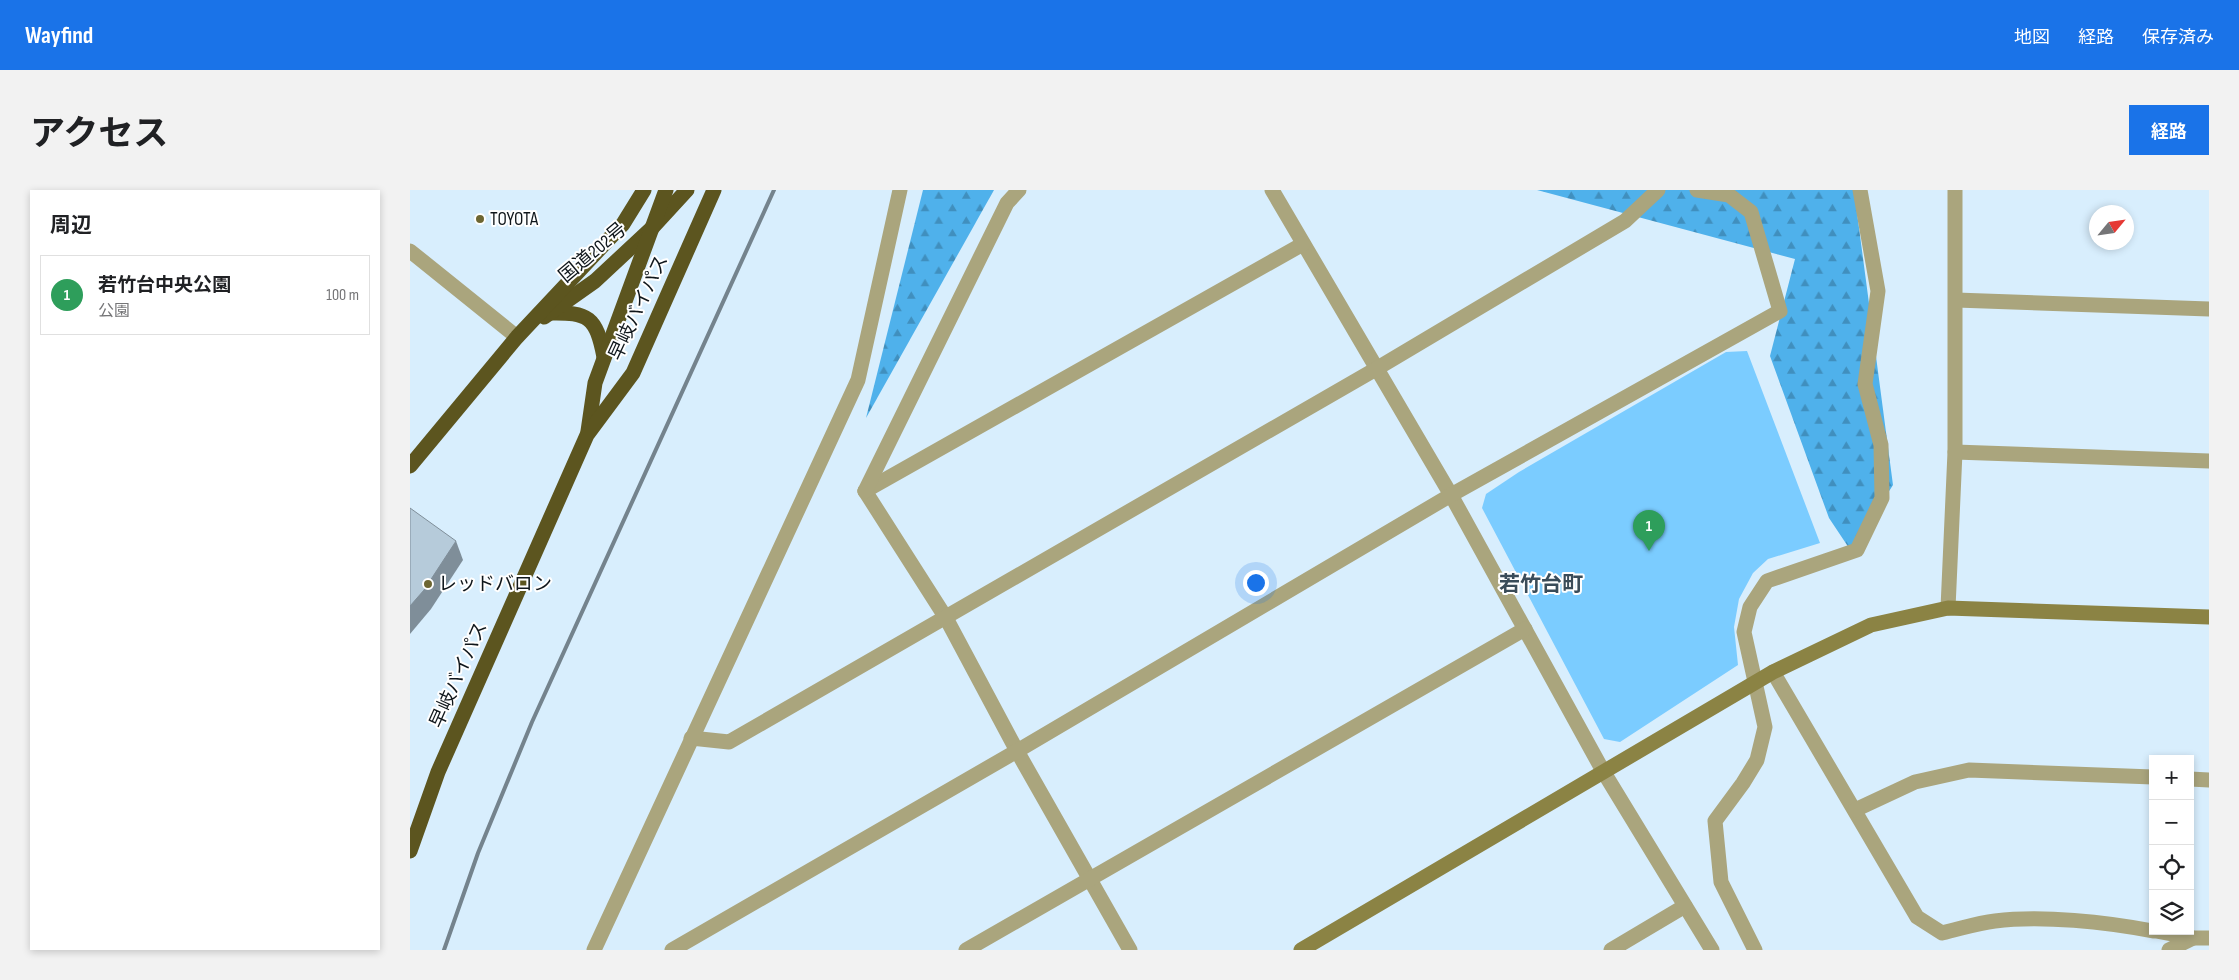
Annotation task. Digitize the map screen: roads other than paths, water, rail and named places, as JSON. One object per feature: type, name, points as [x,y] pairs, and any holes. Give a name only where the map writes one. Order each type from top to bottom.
[{"type":"highway","name":"国道202号","points":[[410,466],[517,337],[623,224],[644,190]]},
{"type":"highway","name":"早岐バイパス","points":[[587,435],[595,383],[666,190]]},
{"type":"highway","name":"国道202号","points":[[517,337],[595,281],[653,227],[687,190]]},
{"type":"highway","name":"早岐バイパス","points":[[410,851],[438,772],[587,435],[633,373],[714,190]]},
{"type":"highway","points":[[549,313],[575,313],[590,320],[600,335],[604,358]]},
{"type":"street","points":[[594,950],[858,380],[900,190]]},
{"type":"street","points":[[865,491],[1007,203],[1019,190]]},
{"type":"street","points":[[1272,190],[1451,495],[1603,770],[1712,950]]},
{"type":"street","points":[[691,738],[729,742],[1376,369],[1625,221],[1658,190]]},
{"type":"street","points":[[672,950],[773,890],[1017,751],[1451,495],[1780,311],[1751,212],[1729,195],[1697,190]]},
{"type":"street","points":[[1755,950],[1721,882],[1715,821],[1743,783],[1756,760],[1765,727],[1744,632],[1750,607],[1768,581],[1857,550],[1882,498],[1881,445],[1865,384],[1878,291],[1860,190]]},
{"type":"street","points":[[1948,608],[1955,452],[1955,190]]},
{"type":"street","points":[[865,491],[1303,244]]},
{"type":"street","points":[[410,251],[517,337]]},
{"type":"street","points":[[1956,300],[2209,309]]},
{"type":"street","points":[[1955,452],[2209,461]]},
{"type":"street","points":[[865,491],[946,618],[1017,751],[1130,950]]},
{"type":"street","points":[[1301,950],[1603,770],[1773,672],[1871,625],[1948,608],[2209,617]]},
{"type":"street","points":[[966,950],[1525,629]]},
{"type":"street","points":[[1773,672],[1917,917],[1942,933],[1994,921],[2036,920],[2122,925],[2149,930]]},
{"type":"street","points":[[1854,810],[1915,782],[1969,770],[2149,777]]},
{"type":"street","points":[[2194,779],[2209,780]]},
{"type":"street","points":[[1612,950],[1685,906]]},
{"type":"street","points":[[2176,935],[2209,938]]},
{"type":"street","points":[[2169,950],[2193,938]]},
{"type":"railway","points":[[444,950],[478,853],[532,722],[774,190]]},
{"type":"place","name":"TOYOTA","points":[[480,219]]},
{"type":"place","name":"若竹台中央公園","points":[[1649,551]]},
{"type":"place","name":"レッドバロン","points":[[428,584]]},
{"type":"district","name":"若竹台町","points":[[1541,584]]}]
